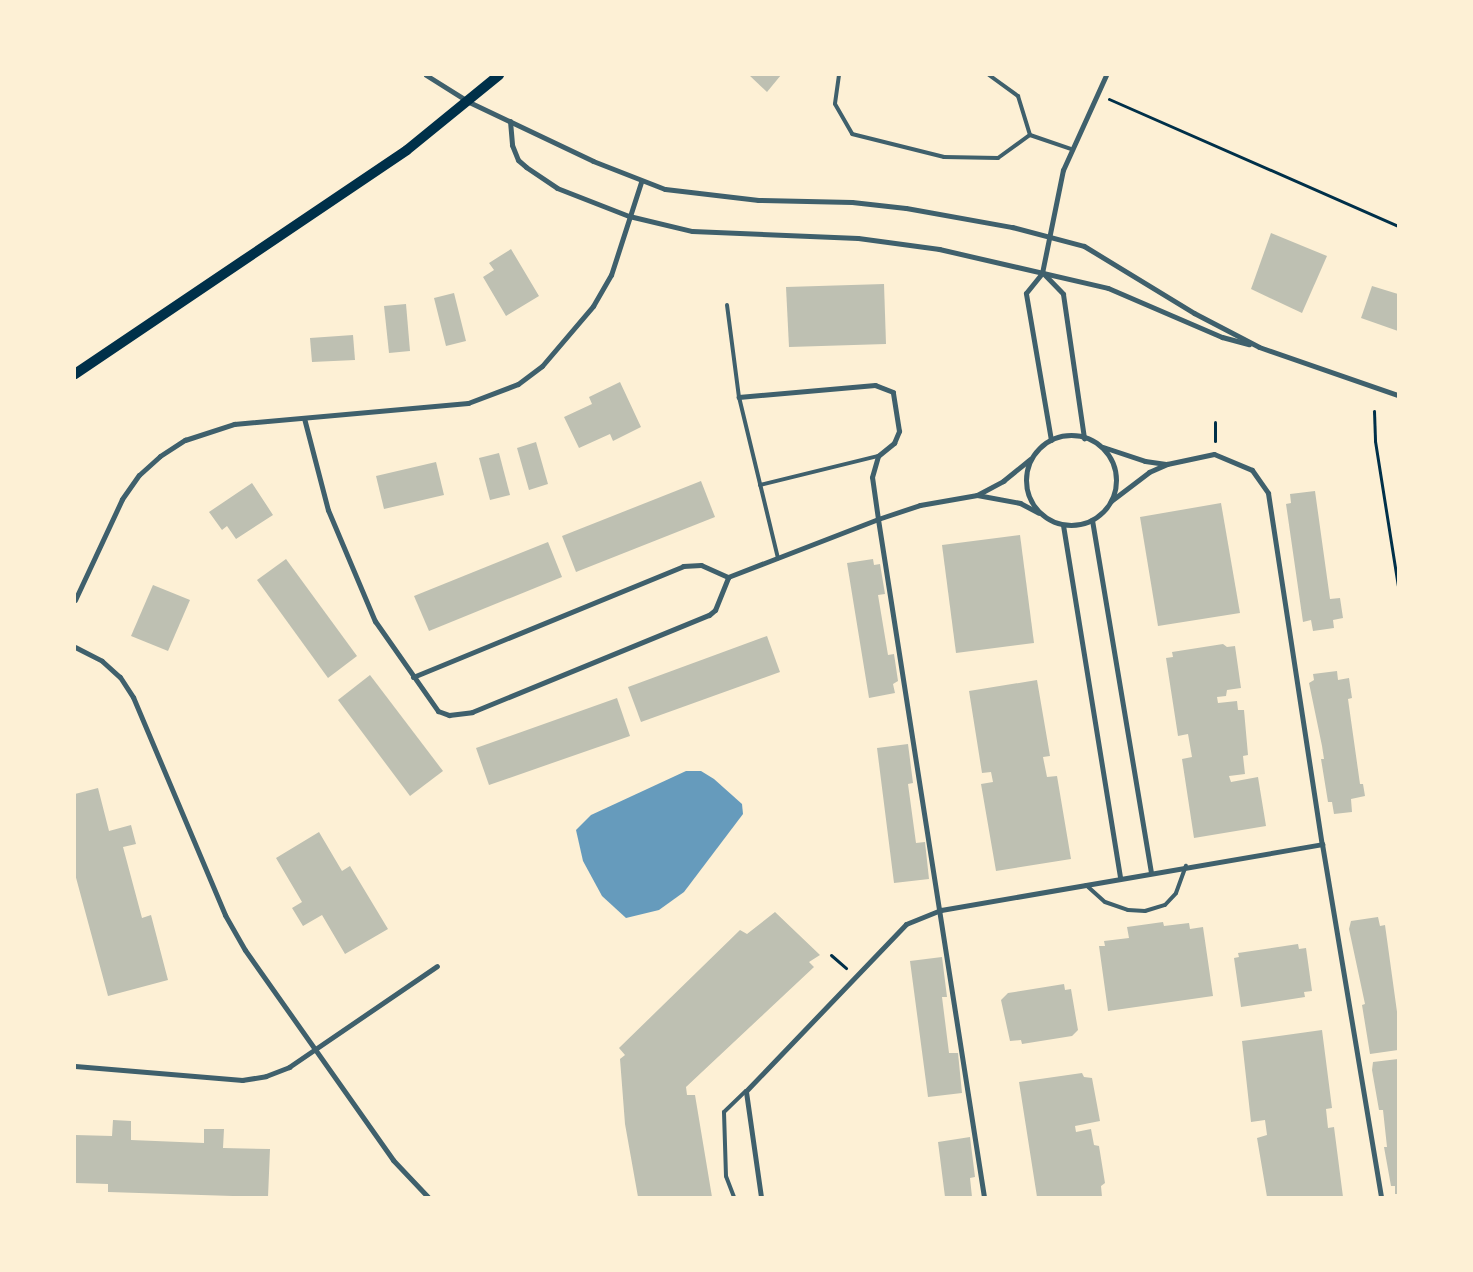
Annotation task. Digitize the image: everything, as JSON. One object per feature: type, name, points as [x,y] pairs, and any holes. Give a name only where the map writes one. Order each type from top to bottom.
[{"type":"main road","points":[[75,374],[391,161],[469,102],[500,75]]},
{"type":"street","points":[[426,75],[469,102],[641,182],[711,196],[852,202],[906,208],[1084,246],[1194,313],[1259,347]]},
{"type":"street","points":[[1051,440],[1026,293],[1042,273],[1056,195],[1071,149],[1106,75]]},
{"type":"street","points":[[510,121],[512,145],[518,160],[526,167],[557,188],[630,216],[692,231],[858,238],[939,249],[1108,288],[1222,337],[1259,347],[1398,395]]},
{"type":"street","points":[[75,600],[122,499],[139,475],[160,456],[206,431],[234,424],[468,402],[518,384],[542,366],[565,342],[593,306],[611,275],[641,182]]},
{"type":"street","points":[[1042,273],[1063,294],[1084,438]]},
{"type":"street","points":[[739,397],[875,385],[886,387],[893,392],[899,431],[894,443],[878,456],[872,477],[941,910],[984,1197]]},
{"type":"street","points":[[304,418],[313,461],[341,544],[375,621],[438,711],[449,715],[472,712],[708,615],[715,610],[728,577]]},
{"type":"street","points":[[413,677],[683,566],[701,565],[728,577],[878,519],[920,505],[976,495],[1003,481],[1051,440],[1062,436],[1084,438],[1120,454],[1167,464]]},
{"type":"street","points":[[1098,445],[1112,461],[1116,475],[1111,501]]},
{"type":"street","points":[[976,495],[1020,503],[1063,525],[1086,524],[1127,485],[1167,464],[1214,454],[1252,470],[1268,493],[1322,844],[1381,1197]]},
{"type":"street","points":[[1034,455],[1025,477],[1026,492],[1039,513]]},
{"type":"street","points":[[1092,520],[1151,872]]},
{"type":"street","points":[[1063,525],[1120,878]]},
{"type":"street","points":[[75,647],[102,661],[120,677],[133,697],[225,915],[245,950],[393,1160],[428,1197]]},
{"type":"street","points":[[761,1197],[746,1091],[906,924],[941,910],[1084,883],[1322,844]]},
{"type":"street","points":[[75,1066],[242,1080],[266,1076],[314,1050],[437,966]]},
{"type":"lane","points":[[839,75],[835,104],[852,134],[944,157],[998,158],[1030,135]]},
{"type":"lane","points":[[989,75],[1018,96],[1030,135]]},
{"type":"lane","points":[[1030,135],[1071,149]]},
{"type":"lane","points":[[727,305],[739,397],[778,558]]},
{"type":"lane","points":[[760,485],[878,456]]},
{"type":"lane","points":[[1084,883],[1105,902],[1128,910],[1145,911],[1164,905],[1176,893],[1186,866]]},
{"type":"lane","points":[[734,1197],[726,1176],[722,1131],[724,1112],[746,1091]]},
{"type":"path","points":[[1097,94],[1398,226]]},
{"type":"path","points":[[1374,412],[1376,441],[1398,586]]},
{"type":"water","points":[[686,771],[701,771],[714,779],[742,804],[743,814],[684,892],[659,910],[626,918],[602,896],[583,861],[576,830],[591,815]]},
{"type":"building","points":[[749,75],[781,75],[767,92]]},
{"type":"building","points":[[1271,233],[1327,256],[1302,313],[1251,289]]},
{"type":"building","points":[[511,249],[539,296],[506,316],[483,277],[494,270],[489,263]]},
{"type":"building","points":[[884,284],[886,344],[789,347],[786,287]]},
{"type":"building","points":[[1372,286],[1398,294],[1398,331],[1361,318]]},
{"type":"building","points":[[454,293],[466,341],[446,346],[434,298]]},
{"type":"building","points":[[406,304],[410,351],[389,353],[384,306]]},
{"type":"building","points":[[353,335],[355,360],[312,362],[310,338]]},
{"type":"building","points":[[620,382],[641,427],[613,441],[610,434],[579,448],[564,417],[592,404],[589,397]]},
{"type":"building","points":[[536,442],[548,484],[529,490],[517,448]]},
{"type":"building","points":[[499,453],[510,495],[490,500],[479,458]]},
{"type":"building","points":[[436,462],[444,495],[384,509],[376,476]]},
{"type":"building","points":[[701,481],[715,517],[576,572],[562,536]]},
{"type":"building","points":[[252,483],[273,515],[236,539],[227,526],[222,530],[209,512]]},
{"type":"building","points":[[1315,491],[1330,599],[1340,598],[1343,618],[1333,620],[1334,628],[1313,631],[1311,620],[1303,622],[1286,504],[1291,503],[1290,494]]},
{"type":"building","points":[[1221,503],[1240,613],[1158,626],[1140,517]]},
{"type":"building","points":[[1020,535],[1034,643],[956,653],[942,545]]},
{"type":"building","points":[[548,542],[562,577],[429,631],[414,596]]},
{"type":"building","points":[[286,559],[357,656],[328,678],[257,580]]},
{"type":"building","points":[[873,559],[874,565],[880,564],[885,594],[878,595],[888,655],[894,654],[898,681],[893,684],[895,693],[869,698],[847,563]]},
{"type":"building","points":[[153,585],[190,600],[168,651],[131,636]]},
{"type":"building","points":[[767,636],[780,672],[641,722],[628,687]]},
{"type":"building","points":[[1223,644],[1227,647],[1235,646],[1241,688],[1227,690],[1226,696],[1217,697],[1218,703],[1237,701],[1238,710],[1244,710],[1248,755],[1243,756],[1245,774],[1229,776],[1231,782],[1258,777],[1266,826],[1194,838],[1182,759],[1192,757],[1188,734],[1178,736],[1166,658],[1173,657],[1172,652]]},
{"type":"building","points":[[1337,671],[1338,680],[1349,678],[1352,698],[1348,699],[1360,784],[1363,784],[1365,796],[1351,799],[1352,812],[1334,814],[1332,802],[1328,802],[1321,759],[1324,759],[1322,746],[1309,683],[1314,680],[1313,674]]},
{"type":"building","points":[[370,675],[443,771],[410,796],[338,700]]},
{"type":"building","points":[[1037,680],[1050,756],[1043,757],[1047,777],[1057,776],[1071,859],[996,871],[981,784],[993,782],[991,772],[982,773],[969,691]]},
{"type":"building","points":[[617,698],[630,736],[489,785],[476,748]]},
{"type":"building","points":[[908,744],[913,783],[908,784],[916,843],[925,842],[929,879],[894,883],[877,748]]},
{"type":"building","points":[[98,788],[109,831],[131,825],[136,844],[123,847],[142,918],[151,915],[168,980],[108,996],[75,874],[75,794]]},
{"type":"building","points":[[319,832],[342,871],[350,866],[388,929],[345,954],[322,915],[303,926],[292,908],[302,902],[276,858]]},
{"type":"building","points":[[775,912],[820,955],[809,962],[814,967],[686,1087],[687,1095],[695,1095],[712,1197],[638,1197],[625,1124],[620,1059],[625,1055],[619,1048],[740,930],[747,934]]},
{"type":"building","points":[[1378,917],[1380,926],[1385,925],[1398,1019],[1398,1050],[1370,1054],[1362,1005],[1365,1004],[1349,929],[1351,921]]},
{"type":"building","points":[[1163,922],[1164,926],[1189,923],[1190,929],[1203,927],[1213,996],[1108,1011],[1099,946],[1105,946],[1104,941],[1129,938],[1127,927]]},
{"type":"building","points":[[1298,944],[1299,949],[1306,948],[1312,991],[1304,992],[1305,997],[1241,1007],[1234,958],[1239,957],[1238,953]]},
{"type":"building","points":[[942,957],[947,997],[942,997],[949,1053],[958,1053],[962,1093],[928,1097],[910,961]]},
{"type":"building","points":[[1064,984],[1065,990],[1071,989],[1078,1030],[1072,1036],[1022,1044],[1021,1040],[1010,1041],[1001,1000],[1008,993]]},
{"type":"building","points":[[1322,1030],[1332,1108],[1326,1109],[1328,1128],[1334,1127],[1343,1197],[1267,1197],[1257,1138],[1267,1135],[1265,1120],[1251,1122],[1242,1041]]},
{"type":"building","points":[[1398,1059],[1398,1194],[1395,1194],[1395,1186],[1391,1186],[1384,1147],[1387,1147],[1383,1110],[1379,1110],[1372,1070],[1373,1062]]},
{"type":"building","points":[[1082,1073],[1084,1077],[1092,1078],[1100,1121],[1075,1126],[1076,1132],[1091,1129],[1094,1145],[1099,1146],[1105,1183],[1101,1186],[1102,1197],[1037,1197],[1019,1082]]},
{"type":"building","points":[[113,1120],[131,1121],[131,1140],[204,1143],[204,1129],[224,1129],[223,1148],[270,1149],[268,1197],[108,1192],[108,1184],[75,1183],[75,1135],[112,1136]]},
{"type":"building","points":[[970,1137],[975,1177],[970,1178],[972,1197],[945,1197],[938,1142]]}]
